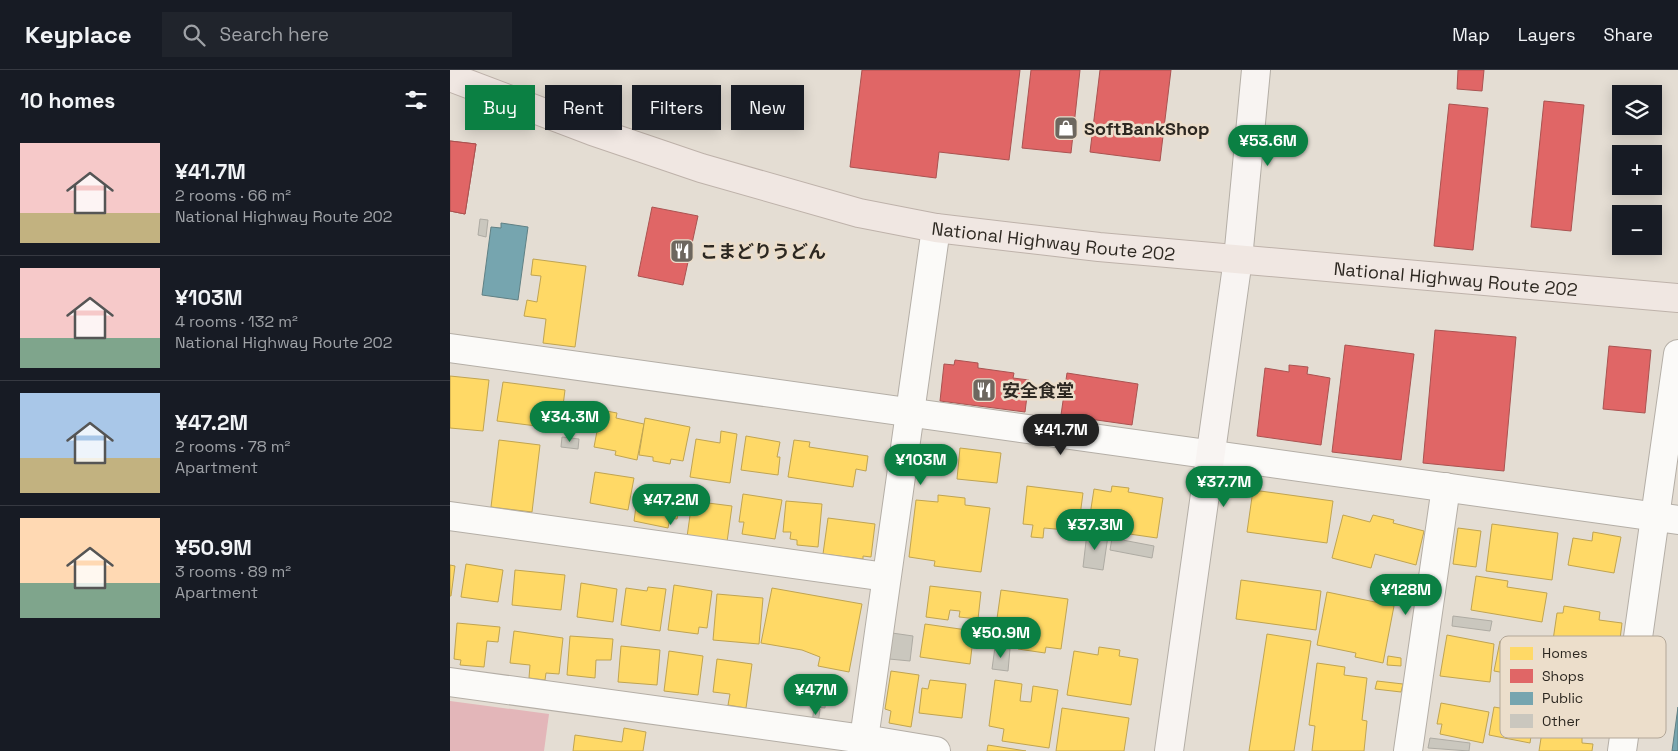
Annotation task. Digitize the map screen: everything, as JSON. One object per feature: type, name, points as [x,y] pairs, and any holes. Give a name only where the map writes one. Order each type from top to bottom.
[{"type":"highway","name":"National Highway Route 202","points":[[450,77],[592,131],[701,168],[859,213],[936,228],[1099,247],[1678,298]]},
{"type":"street","points":[[1170,751],[1238,259],[1256,70]]},
{"type":"street","points":[[864,739],[936,228]]},
{"type":"street","points":[[450,348],[1210,456],[1667,518]]},
{"type":"street","points":[[1644,636],[1667,518],[1678,354]]},
{"type":"street","points":[[1408,751],[1446,487]]},
{"type":"street","points":[[450,516],[886,577]]},
{"type":"street","points":[[450,682],[864,739],[936,751]]},
{"type":"street","points":[[1622,751],[1625,738]]},
{"type":"shaded area","points":[[450,701],[549,714],[544,751],[450,751]]},
{"type":"building: Homes","points":[[533,259],[586,266],[575,347],[543,343],[546,319],[524,316],[527,300],[537,302],[541,276],[531,275]]},
{"type":"building: Homes","points":[[450,376],[489,380],[483,431],[450,428]]},
{"type":"building: Homes","points":[[503,382],[565,390],[560,429],[497,421]]},
{"type":"building: Homes","points":[[601,410],[617,413],[616,418],[644,424],[637,460],[615,455],[616,451],[594,447]]},
{"type":"building: Homes","points":[[645,418],[690,427],[683,461],[671,459],[670,464],[653,461],[653,457],[639,455]]},
{"type":"building: Homes","points":[[721,431],[737,434],[730,483],[690,477],[696,439],[720,443]]},
{"type":"building: Homes","points":[[746,436],[780,442],[777,457],[780,457],[778,475],[741,470]]},
{"type":"building: Homes","points":[[499,440],[540,445],[532,512],[491,507]]},
{"type":"building: Homes","points":[[794,440],[810,442],[809,447],[868,456],[866,471],[856,469],[853,487],[788,477]]},
{"type":"building: Homes","points":[[960,448],[1001,453],[997,483],[957,479]]},
{"type":"building: Homes","points":[[595,472],[634,478],[628,510],[590,503]]},
{"type":"building: Homes","points":[[660,485],[684,489],[677,519],[670,518],[668,528],[634,521],[638,492],[658,494]]},
{"type":"building: Homes","points":[[1027,486],[1083,493],[1078,531],[1044,528],[1043,538],[1031,537],[1033,525],[1023,524]]},
{"type":"building: Homes","points":[[1112,486],[1129,488],[1128,492],[1163,498],[1157,538],[1088,528],[1094,489],[1111,492]]},
{"type":"building: Homes","points":[[1253,490],[1333,501],[1327,543],[1247,532]]},
{"type":"building: Homes","points":[[743,494],[782,500],[775,539],[742,534],[744,522],[739,522]]},
{"type":"building: Homes","points":[[938,495],[965,498],[965,505],[990,508],[981,572],[934,566],[935,561],[909,557],[916,500],[938,502]]},
{"type":"building: Homes","points":[[692,501],[732,506],[727,542],[687,537]]},
{"type":"building: Homes","points":[[786,501],[822,504],[818,547],[797,545],[797,540],[790,539],[791,532],[783,532]]},
{"type":"building: Homes","points":[[1343,515],[1370,522],[1373,515],[1394,520],[1393,523],[1424,531],[1416,565],[1375,554],[1371,568],[1332,558]]},
{"type":"building: Homes","points":[[828,518],[875,524],[871,557],[863,556],[863,559],[823,554]]},
{"type":"building: Homes","points":[[1492,524],[1558,533],[1552,580],[1486,571]]},
{"type":"building: Homes","points":[[1458,528],[1481,531],[1476,567],[1453,564]]},
{"type":"building: Homes","points":[[1593,532],[1621,537],[1614,573],[1568,565],[1573,538],[1592,541]]},
{"type":"building: Homes","points":[[466,564],[503,570],[498,602],[461,597]]},
{"type":"building: Homes","points":[[450,565],[455,566],[451,596],[450,596]]},
{"type":"building: Homes","points":[[515,570],[565,575],[561,610],[512,605]]},
{"type":"building: Homes","points":[[1476,576],[1508,581],[1507,587],[1547,593],[1542,622],[1471,610]]},
{"type":"building: Homes","points":[[1241,580],[1321,591],[1316,630],[1236,619]]},
{"type":"building: Homes","points":[[581,583],[617,589],[613,622],[577,617]]},
{"type":"building: Homes","points":[[674,585],[712,591],[707,628],[699,627],[698,634],[668,630]]},
{"type":"building: Homes","points":[[930,586],[981,592],[978,619],[959,617],[960,611],[950,610],[948,620],[926,617]]},
{"type":"building: Homes","points":[[648,587],[666,589],[660,631],[621,625],[626,588],[647,591]]},
{"type":"building: Homes","points":[[772,588],[862,604],[849,672],[818,666],[820,657],[802,650],[761,643]]},
{"type":"building: Homes","points":[[1001,590],[1068,599],[1061,649],[1046,647],[1045,653],[1018,649],[1019,643],[994,640]]},
{"type":"building: Homes","points":[[1327,592],[1394,606],[1383,663],[1355,657],[1356,653],[1317,645]]},
{"type":"building: Homes","points":[[717,594],[763,598],[759,644],[713,640]]},
{"type":"building: Homes","points":[[1564,606],[1600,612],[1599,620],[1622,623],[1620,636],[1554,636],[1557,613],[1563,613]]},
{"type":"building: Homes","points":[[457,623],[500,627],[498,642],[487,641],[484,667],[460,665],[461,660],[454,659]]},
{"type":"building: Homes","points":[[925,624],[974,631],[970,664],[920,657]]},
{"type":"building: Homes","points":[[514,631],[563,638],[559,674],[546,673],[545,680],[529,678],[530,665],[510,663]]},
{"type":"building: Homes","points":[[1267,634],[1311,641],[1294,751],[1249,751]]},
{"type":"building: Homes","points":[[1447,635],[1494,644],[1490,682],[1440,676]]},
{"type":"building: Homes","points":[[570,636],[613,639],[611,660],[596,660],[595,678],[567,675]]},
{"type":"building: Homes","points":[[1500,641],[1500,672],[1494,671]]},
{"type":"building: Homes","points":[[621,646],[660,650],[657,685],[618,682]]},
{"type":"building: Homes","points":[[1099,647],[1120,650],[1119,656],[1138,659],[1131,705],[1067,695],[1074,651],[1098,655]]},
{"type":"building: Homes","points":[[669,651],[703,656],[698,695],[664,691]]},
{"type":"building: Homes","points":[[1388,656],[1401,658],[1401,666],[1387,665]]},
{"type":"building: Homes","points":[[717,659],[752,664],[746,708],[728,705],[730,694],[713,692]]},
{"type":"building: Homes","points":[[1317,663],[1345,667],[1344,675],[1367,678],[1362,720],[1367,721],[1364,751],[1312,751],[1315,726],[1309,725]]},
{"type":"building: Homes","points":[[891,671],[919,675],[911,727],[889,723],[891,711],[885,709]]},
{"type":"building: Homes","points":[[930,680],[966,684],[962,718],[919,713],[922,688],[928,689]]},
{"type":"building: Homes","points":[[995,680],[1022,684],[1020,701],[1031,702],[1033,686],[1058,690],[1049,748],[1002,741],[1004,729],[989,726]]},
{"type":"building: Homes","points":[[1377,681],[1403,684],[1401,692],[1375,689]]},
{"type":"building: Homes","points":[[1441,703],[1489,712],[1483,743],[1440,734],[1442,724],[1437,724]]},
{"type":"building: Homes","points":[[1494,707],[1500,708],[1500,737],[1489,735]]},
{"type":"building: Homes","points":[[1062,708],[1129,718],[1124,751],[1056,751]]},
{"type":"building: Homes","points":[[624,728],[646,732],[643,751],[573,751],[575,735],[622,742]]},
{"type":"building: Homes","points":[[1504,738],[1531,738],[1530,743]]},
{"type":"building: Homes","points":[[1541,738],[1582,738],[1582,743],[1593,744],[1592,751],[1539,751]]},
{"type":"building: Homes","points":[[988,745],[1026,751],[987,751]]},
{"type":"building: Shops","points":[[862,70],[1020,70],[1009,160],[939,152],[936,178],[850,167]]},
{"type":"building: Shops","points":[[1031,70],[1080,70],[1071,153],[1022,148]]},
{"type":"building: Shops","points":[[1100,70],[1171,70],[1160,161],[1090,152]]},
{"type":"building: Shops","points":[[1458,70],[1484,70],[1482,91],[1457,89]]},
{"type":"building: Shops","points":[[1544,101],[1584,105],[1571,231],[1531,227]]},
{"type":"building: Shops","points":[[1449,104],[1488,108],[1473,250],[1434,246]]},
{"type":"building: Shops","points":[[450,141],[476,144],[465,214],[450,211]]},
{"type":"building: Shops","points":[[450,141],[476,144],[465,214],[450,211]]},
{"type":"building: Shops","points":[[652,207],[698,216],[683,285],[638,276]]},
{"type":"building: Shops","points":[[1435,330],[1516,337],[1504,471],[1423,463]]},
{"type":"building: Shops","points":[[1345,345],[1414,354],[1401,460],[1332,452]]},
{"type":"building: Shops","points":[[1609,346],[1651,350],[1645,413],[1603,409]]},
{"type":"building: Shops","name":"安全食堂","points":[[955,360],[978,363],[978,368],[1014,373],[1013,378],[1029,380],[1025,412],[940,401],[944,364],[954,365]]},
{"type":"building: Shops","points":[[1289,365],[1308,367],[1307,374],[1330,378],[1321,445],[1257,436],[1265,368],[1289,372]]},
{"type":"building: Shops","points":[[1067,373],[1138,384],[1132,425],[1061,415]]},
{"type":"building: Public","points":[[501,223],[528,227],[518,300],[482,295],[491,227],[501,228]]},
{"type":"building: Public","points":[[1678,707],[1678,751],[1672,751]]},
{"type":"building: Other","points":[[480,219],[488,220],[486,237],[478,235]]},
{"type":"building: Other","points":[[562,437],[579,439],[578,449],[561,447]]},
{"type":"building: Other","points":[[1087,533],[1108,536],[1103,570],[1083,567]]},
{"type":"building: Other","points":[[1112,538],[1154,546],[1152,558],[1110,550]]},
{"type":"building: Other","points":[[1453,616],[1492,621],[1490,631],[1452,626]]},
{"type":"building: Other","points":[[892,633],[913,636],[910,661],[889,659]]},
{"type":"building: Other","points":[[995,647],[1010,649],[1008,671],[992,669]]},
{"type":"building: Other","points":[[818,682],[827,683],[825,708],[816,707]]},
{"type":"building: Other","points":[[814,708],[820,709],[818,724],[812,723]]},
{"type":"building: Other","points":[[1430,738],[1470,743],[1469,751],[1428,748]]},
{"type":"place","name":"SoftBankShop","points":[[1066,128]]},
{"type":"place","name":"こまどりうどん","points":[[682,251]]},
{"type":"place","name":"安全食堂","points":[[984,390]]}]
